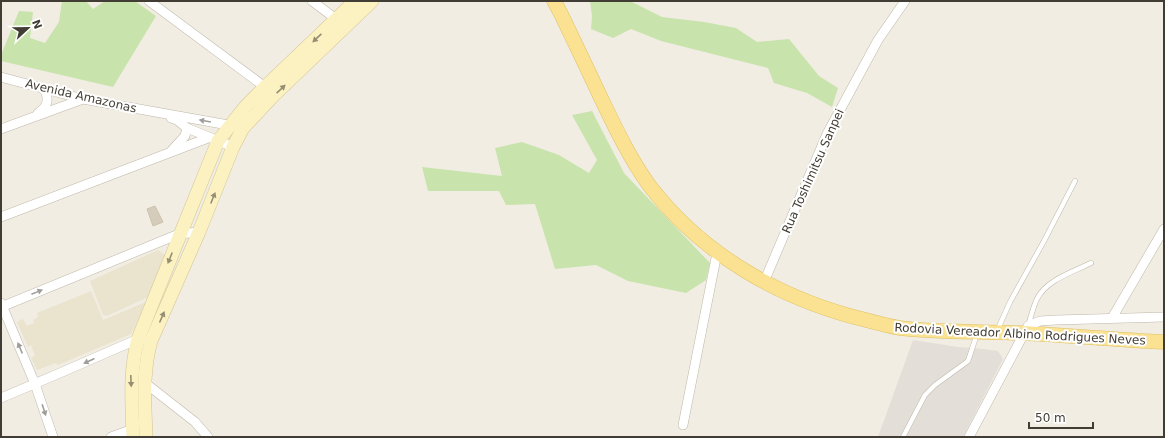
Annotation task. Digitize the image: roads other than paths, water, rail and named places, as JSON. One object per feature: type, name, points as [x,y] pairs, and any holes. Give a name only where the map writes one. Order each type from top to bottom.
[{"type":"main road","name":"Rodovia Vereador Albino Rodrigues Neves","points":[[554,1],[620,139],[649,184],[669,209],[687,228],[717,253],[764,282],[814,305],[852,317],[900,328],[977,333],[1026,330],[1164,342]]},
{"type":"street","points":[[150,1],[265,87]]},
{"type":"street","points":[[312,1],[341,23]]},
{"type":"street","points":[[146,437],[144,382],[146,360],[151,341],[243,128],[341,23],[356,1]]},
{"type":"street","points":[[1,218],[171,152],[213,139],[230,126],[245,107],[265,87],[341,23],[372,1]]},
{"type":"street","name":"Rua Toshimitsu Sanpei","points":[[764,282],[827,134],[878,40],[905,1]]},
{"type":"street","name":"Avenida Amazonas","points":[[1,77],[83,99],[243,128]]},
{"type":"street","points":[[30,118],[46,106],[48,100],[46,92],[43,88]]},
{"type":"street","points":[[1,130],[83,99]]},
{"type":"street","name":"Avenida Amazonas","points":[[161,114],[177,120],[186,128],[234,147]]},
{"type":"street","points":[[171,152],[185,136],[186,128]]},
{"type":"street","points":[[111,437],[133,433],[131,371],[133,356],[213,139]]},
{"type":"street","points":[[1112,318],[1164,229]]},
{"type":"street","points":[[53,437],[35,384],[1,305],[179,234],[199,232]]},
{"type":"street","points":[[684,425],[717,253]]},
{"type":"street","points":[[969,437],[1026,330],[1040,321],[1164,317]]},
{"type":"street","points":[[1,398],[138,340],[151,341]]},
{"type":"street","points":[[144,382],[195,422],[208,437]]},
{"type":"lane","points":[[996,332],[1010,302],[1075,181]]},
{"type":"lane","points":[[1026,330],[1036,300],[1040,294],[1053,282],[1091,263]]},
{"type":"lane","points":[[903,437],[925,395],[935,385],[968,361],[977,333]]}]
